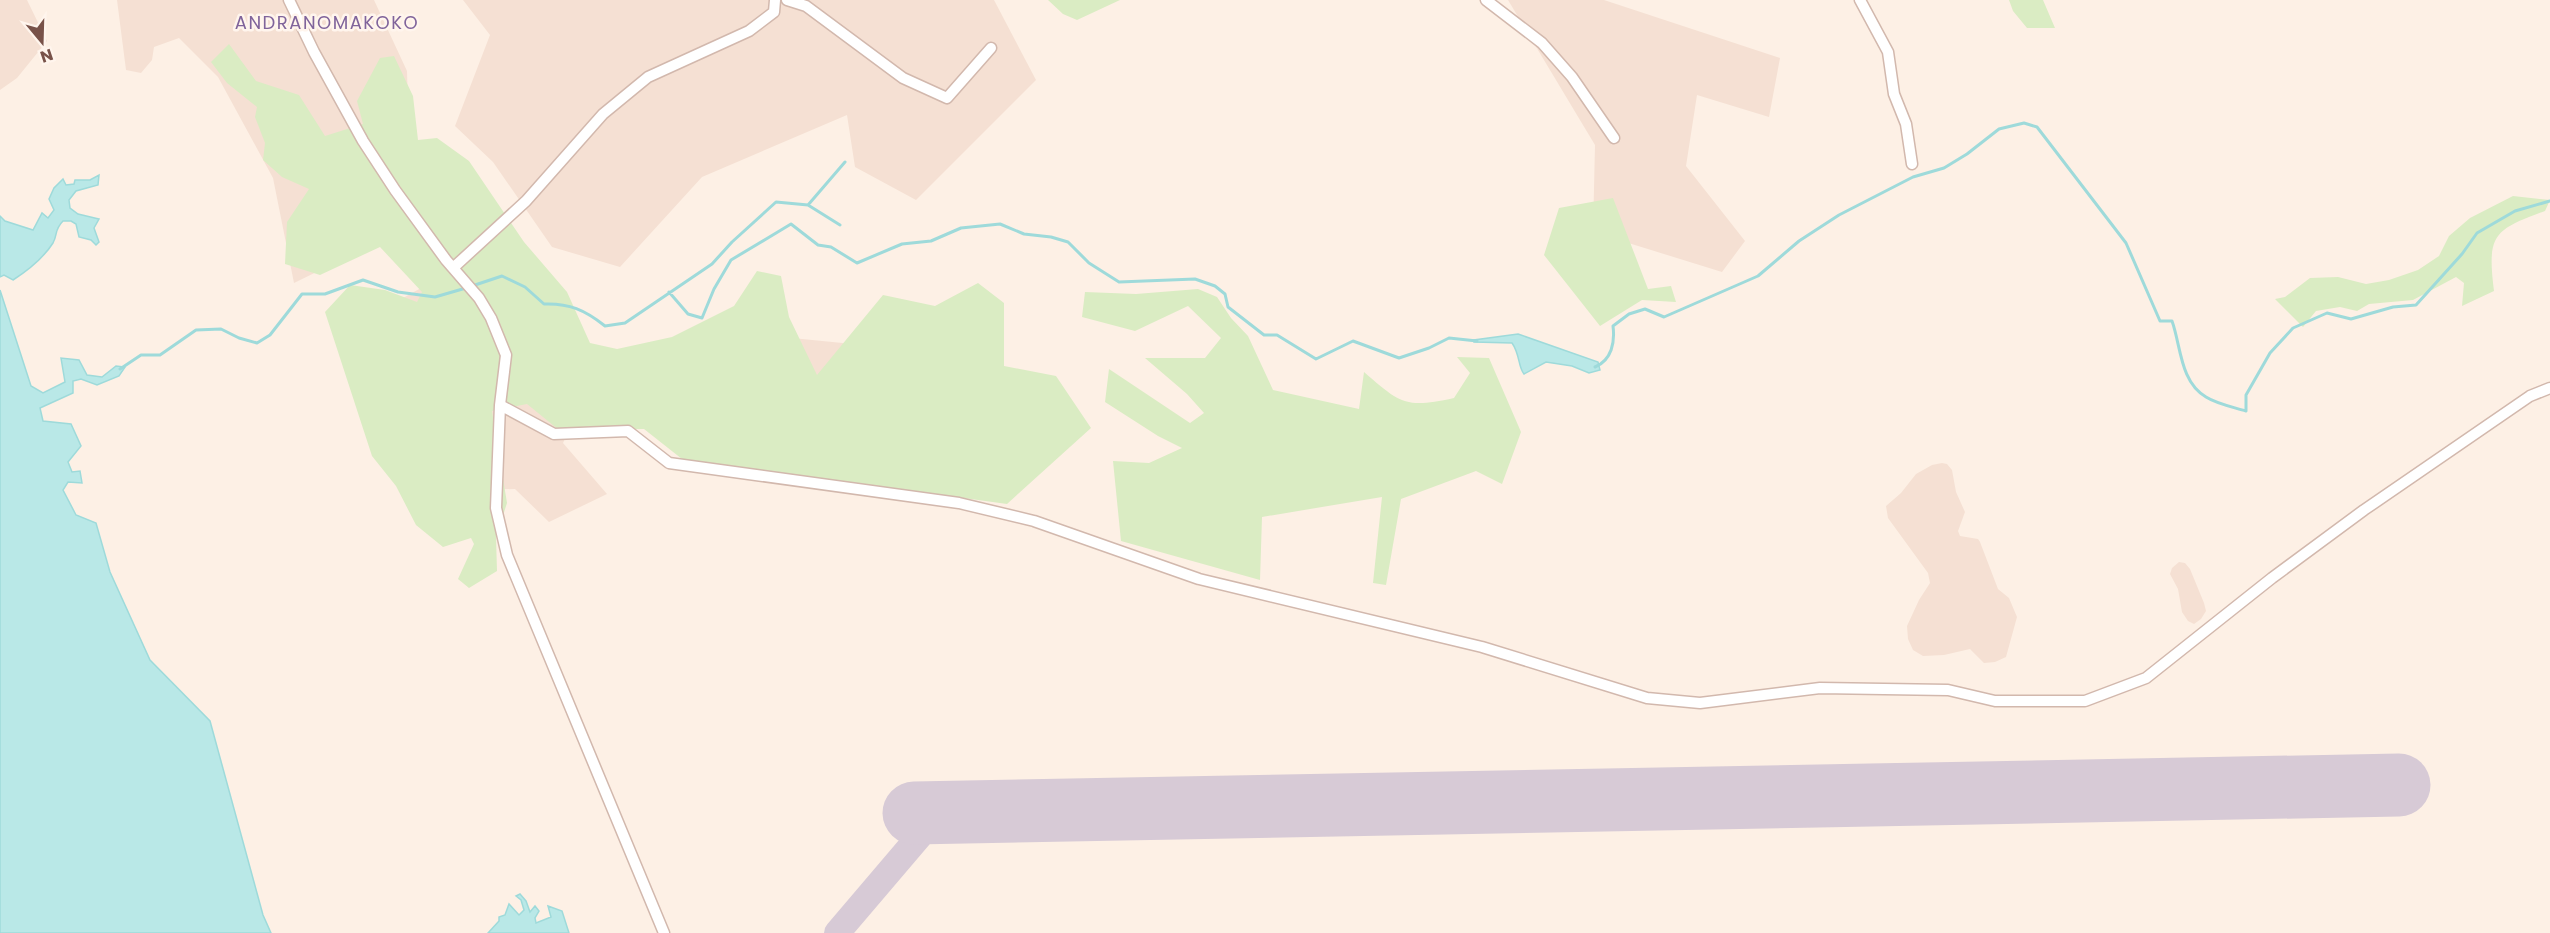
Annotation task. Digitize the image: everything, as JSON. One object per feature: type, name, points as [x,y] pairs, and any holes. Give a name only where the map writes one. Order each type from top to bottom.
[{"type":"street","points":[[289,0],[314,52],[363,141],[395,190],[479,298],[491,318],[506,355],[500,405],[496,508],[507,555],[664,933]]},
{"type":"street","points":[[457,272],[526,201],[603,114],[648,77],[749,31],[774,12],[776,0]]},
{"type":"street","points":[[787,0],[806,6],[903,78],[947,98],[991,48]]},
{"type":"street","points":[[1486,0],[1542,43],[1572,77],[1614,138]]},
{"type":"street","points":[[1860,0],[1888,52],[1894,94],[1906,124],[1912,164]]},
{"type":"street","points":[[500,405],[554,434],[628,431],[669,464],[959,504],[1034,521],[1199,579],[1482,647],[1647,698],[1700,703],[1820,688],[1948,690],[1995,702],[2085,701],[2146,678],[2272,578],[2401,484],[2530,396],[2550,388]]},
{"type":"shaded area","points":[[0,0],[27,0],[47,41],[17,78],[0,90]]},
{"type":"shaded area","points":[[117,0],[374,0],[407,71],[409,143],[599,369],[782,337],[913,350],[960,452],[583,400],[563,443],[607,494],[549,522],[515,489],[409,491],[360,322],[421,288],[380,241],[294,283],[273,178],[218,77],[179,38],[154,47],[152,60],[141,73],[126,70]]},
{"type":"shaded area","points":[[463,0],[994,0],[1036,80],[916,200],[855,167],[847,115],[702,177],[620,267],[552,247],[493,162],[455,126],[490,35]]},
{"type":"shaded area","points":[[1508,0],[1604,0],[1780,58],[1769,117],[1697,95],[1686,166],[1745,241],[1722,272],[1593,232],[1595,145]]},
{"type":"shaded area","points":[[1947,464],[1952,470],[1956,492],[1965,512],[1958,531],[1960,536],[1978,539],[1998,589],[2009,598],[2017,617],[2006,657],[1995,662],[1984,663],[1970,649],[1944,655],[1923,656],[1913,650],[1908,639],[1907,626],[1930,583],[1928,573],[1888,518],[1886,506],[1901,493],[1916,474],[1932,465]]},
{"type":"shaded area","points":[[2179,562],[2185,563],[2190,569],[2206,611],[2194,624],[2188,621],[2182,612],[2178,589],[2170,574],[2172,568]]},
{"type":"green space","points":[[1048,0],[1120,0],[1077,20],[1063,14]]},
{"type":"green space","points":[[2009,0],[2043,0],[2055,28],[2027,28],[2013,11]]},
{"type":"green space","points":[[229,44],[256,81],[299,95],[325,136],[363,124],[357,101],[380,58],[394,56],[413,96],[418,140],[437,138],[469,161],[524,242],[567,292],[590,343],[617,349],[672,337],[734,306],[757,271],[781,276],[789,317],[817,375],[883,295],[935,306],[978,283],[1004,303],[1004,366],[1056,376],[1091,428],[1007,504],[682,459],[644,429],[559,430],[527,404],[492,411],[507,503],[496,537],[497,571],[469,588],[458,579],[474,544],[471,538],[443,547],[416,525],[396,486],[372,456],[325,312],[350,285],[385,290],[417,302],[422,292],[380,247],[320,275],[285,264],[287,222],[309,189],[282,177],[263,160],[265,143],[255,117],[257,107],[227,83],[211,62]]},
{"type":"green space","points":[[2513,196],[2550,200],[2545,211],[2514,224],[2497,237],[2493,246],[2492,258],[2494,291],[2462,306],[2464,283],[2456,277],[2413,300],[2369,304],[2357,311],[2340,307],[2316,311],[2303,327],[2275,299],[2285,297],[2310,278],[2338,277],[2366,284],[2389,280],[2418,270],[2439,256],[2449,236],[2470,218]]},
{"type":"green space","points":[[1613,198],[1648,289],[1671,286],[1676,302],[1642,300],[1600,326],[1544,255],[1559,208]]},
{"type":"green space","points":[[1198,289],[1217,297],[1231,318],[1248,336],[1273,390],[1359,409],[1364,372],[1386,391],[1404,401],[1424,403],[1438,401],[1454,398],[1470,373],[1457,357],[1489,358],[1521,432],[1502,484],[1476,471],[1401,499],[1386,585],[1373,583],[1382,497],[1262,517],[1260,580],[1121,541],[1113,461],[1149,463],[1182,448],[1158,436],[1105,402],[1109,369],[1190,423],[1204,413],[1187,394],[1145,358],[1205,358],[1221,338],[1188,306],[1135,331],[1082,317],[1085,292],[1136,294]]},
{"type":"water","points":[[99,175],[98,185],[76,191],[69,200],[70,208],[78,214],[99,219],[94,228],[99,242],[96,245],[91,240],[79,237],[76,224],[63,221],[58,227],[53,243],[35,263],[13,280],[4,275],[0,277],[0,216],[5,221],[33,230],[42,213],[48,218],[54,210],[49,199],[54,188],[63,179],[66,185],[74,184],[75,180],[90,180]]},
{"type":"water","points":[[0,290],[31,386],[43,393],[65,382],[61,358],[79,360],[87,375],[102,377],[116,366],[125,367],[119,376],[97,385],[81,379],[73,381],[73,393],[40,408],[43,421],[71,424],[81,446],[68,462],[72,472],[80,471],[82,483],[68,482],[63,490],[76,515],[96,523],[110,572],[150,660],[210,721],[263,915],[271,933],[0,933]]},
{"type":"water","points":[[1518,334],[1598,362],[1600,370],[1589,373],[1572,366],[1546,362],[1524,374],[1512,343],[1474,342],[1474,340]]},
{"type":"water","points":[[520,894],[526,901],[530,912],[535,906],[539,911],[535,918],[536,923],[551,917],[548,906],[562,911],[569,933],[488,933],[499,921],[499,917],[505,915],[509,904],[519,915],[524,910],[521,900],[516,896]]},
{"type":"waterway","points":[[1595,367],[1609,355],[1613,326],[1629,314],[1645,309],[1664,317],[1758,276],[1799,241],[1839,215],[1913,177],[1944,168],[1967,154],[1999,129],[2024,123],[2037,127],[2126,243],[2160,321],[2172,321],[2186,373],[2197,390],[2210,399],[2246,411],[2246,395],[2270,353],[2293,328],[2327,313],[2351,319],[2393,307],[2416,305],[2462,254],[2477,233],[2515,211],[2550,201]]},
{"type":"waterway","points":[[808,205],[845,162]]},
{"type":"waterway","points":[[472,286],[502,276],[525,287],[544,304],[576,309],[605,326],[625,323],[712,264],[732,242],[776,202],[808,205],[840,225]]},
{"type":"waterway","points":[[669,292],[688,314],[702,318],[714,289],[731,260],[791,224],[818,245],[831,247],[857,263],[902,244],[931,241],[961,228],[1000,224],[1024,234],[1051,237],[1068,242],[1089,263],[1119,282],[1195,279],[1215,286],[1225,294],[1228,307],[1264,335],[1277,335],[1316,359],[1353,341],[1399,358],[1429,348],[1449,338],[1477,341]]},
{"type":"waterway","points":[[120,369],[141,355],[160,355],[196,330],[221,329],[239,338],[257,343],[270,335],[302,294],[325,294],[363,280],[398,292],[435,297],[466,288]]},
{"type":"taxiway","points":[[837,933],[940,812]]},
{"type":"runway","points":[[914,813],[2399,785]]},
{"type":"district","name":"ANDRANOMAKOKO","points":[[327,23]]}]
